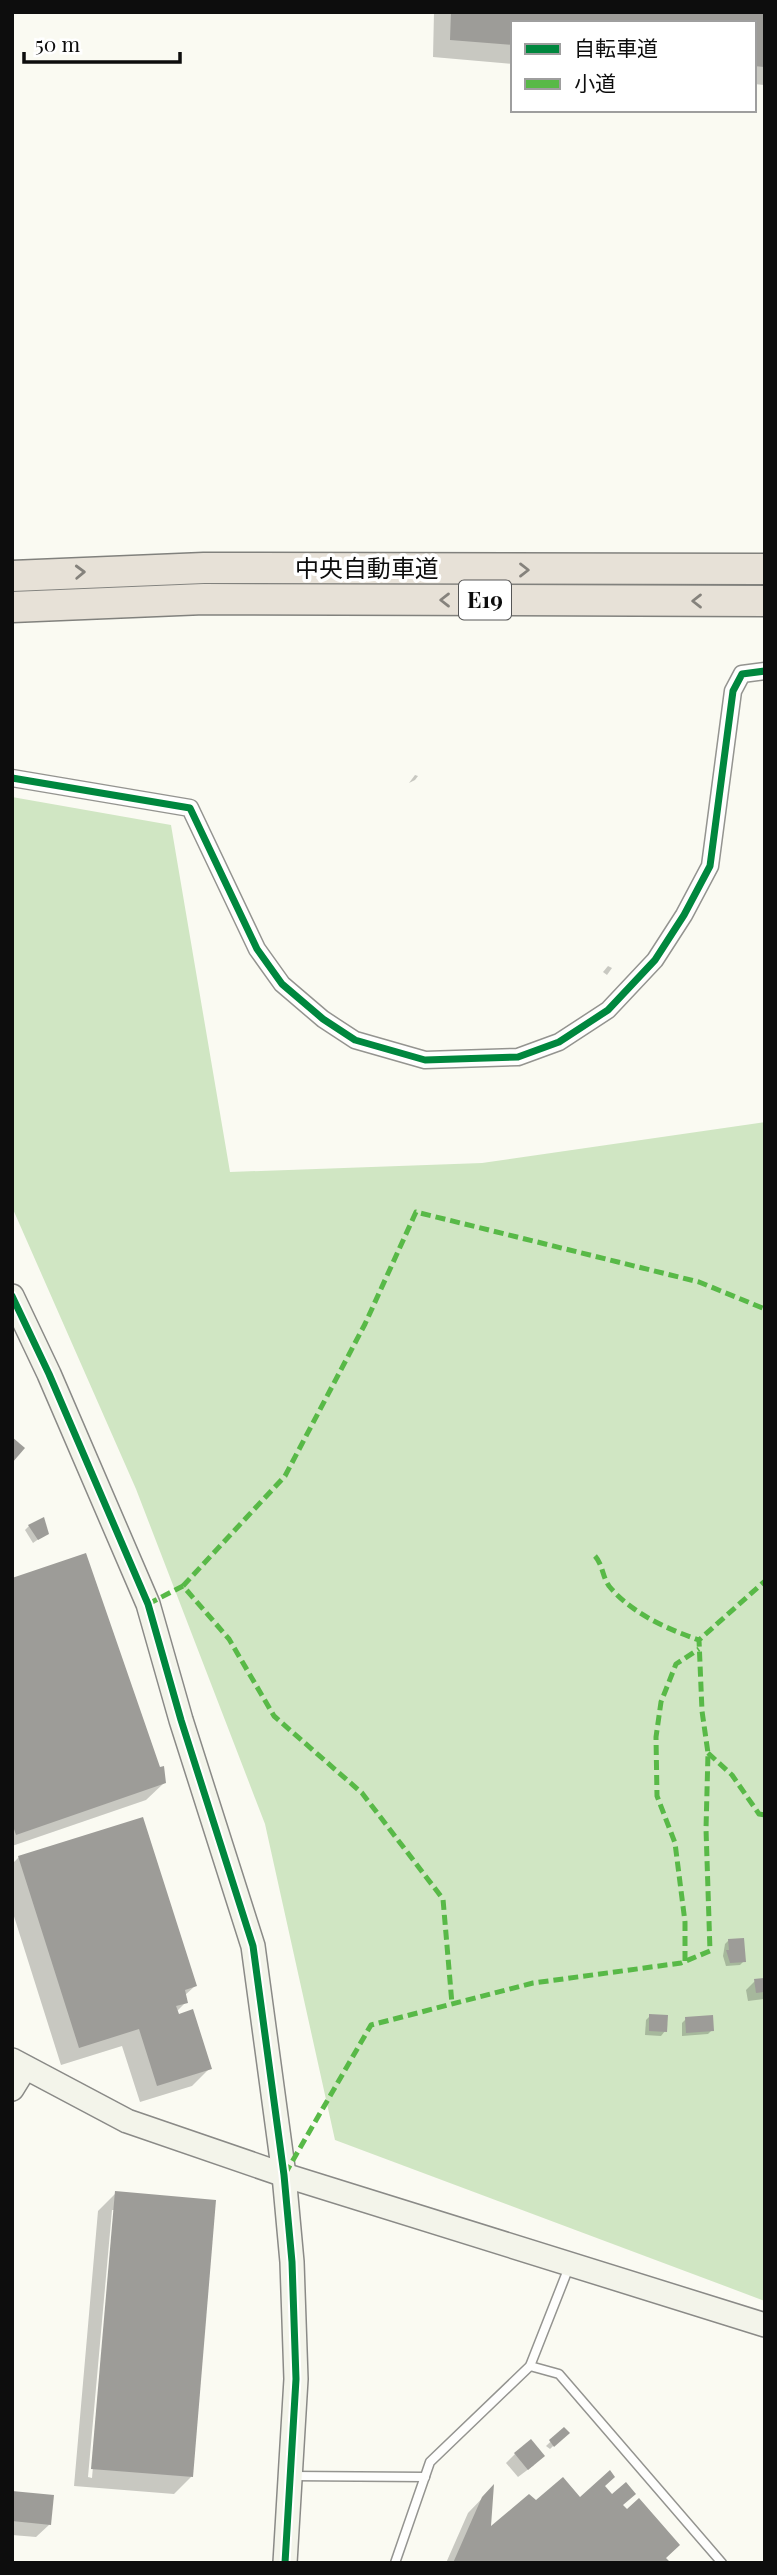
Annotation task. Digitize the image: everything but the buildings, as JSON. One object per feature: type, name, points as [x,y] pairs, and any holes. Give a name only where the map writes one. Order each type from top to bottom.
[{"type":"highway","name":"中央自動車道","points":[[12,576],[204,568],[765,569]]},
{"type":"highway","name":"中央自動車道","points":[[12,607],[204,599],[765,601]]},
{"type":"street","points":[[12,778],[178,803],[190,808],[257,949],[290,992],[355,1040],[425,1060],[518,1058],[559,1042],[608,1010],[655,960],[684,915],[710,866],[733,691],[742,674],[765,671]]},
{"type":"street","points":[[12,1296],[49,1374],[148,1604],[181,1720],[253,1946],[284,2175],[292,2262],[296,2379],[285,2563]]},
{"type":"street","points":[[12,2089],[18,2064],[127,2121],[284,2175],[765,2325]]},
{"type":"lane","points":[[395,2563],[430,2462],[530,2366],[570,2265]]},
{"type":"lane","points":[[530,2366],[559,2374],[722,2563]]},
{"type":"lane","points":[[291,2476],[425,2477]]},
{"type":"green space","points":[[12,797],[171,825],[230,1172],[482,1163],[765,1122],[765,2301],[335,2140],[265,1824],[136,1489],[12,1207]]},
{"type":"marked path","points":[[183,1586],[285,1476],[365,1324],[416,1212],[699,1282],[765,1309]]},
{"type":"marked path","points":[[595,1556],[609,1586],[618,1596],[662,1625],[699,1640]]},
{"type":"marked path","points":[[285,2174],[371,2025],[533,1983],[681,1963],[710,1951],[706,1829],[708,1753],[702,1711],[699,1640],[765,1581]]},
{"type":"marked path","points":[[148,1604],[183,1586],[229,1639],[274,1716],[362,1793],[443,1899],[452,2004]]},
{"type":"marked path","points":[[685,1961],[685,1922],[675,1843],[657,1796],[656,1737],[661,1702],[676,1664],[699,1649]]},
{"type":"marked path","points":[[708,1753],[732,1775],[759,1814],[765,1815]]},
{"type":"cycle path","points":[[12,778],[190,808],[257,949],[282,984],[323,1019],[355,1040],[425,1060],[518,1057],[559,1042],[608,1010],[655,960],[684,915],[710,866],[733,691],[742,674],[765,671]]},
{"type":"cycle path","points":[[12,1296],[49,1374],[148,1604],[181,1720],[253,1946],[284,2175],[292,2262],[296,2379],[285,2563]]}]
